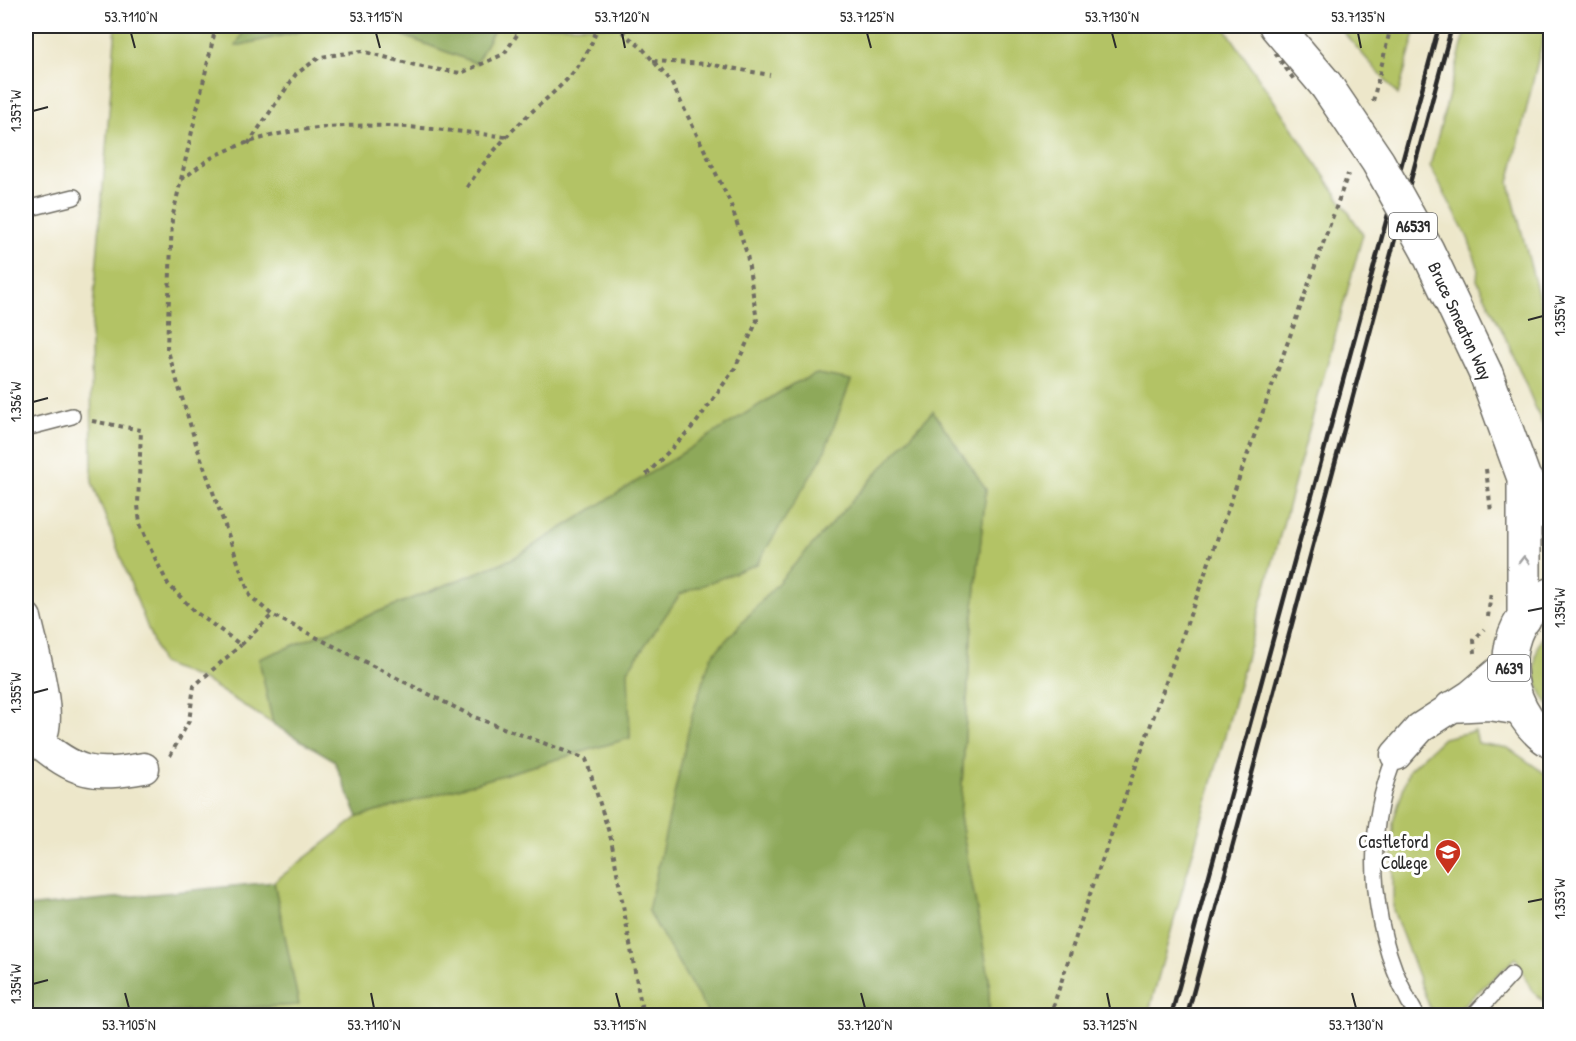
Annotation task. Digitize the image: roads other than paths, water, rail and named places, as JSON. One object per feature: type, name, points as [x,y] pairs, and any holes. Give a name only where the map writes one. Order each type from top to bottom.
[{"type":"main road","name":"Bruce Smeaton Way","points":[[1276,26],[1326,85],[1378,162],[1427,250],[1486,374],[1524,478],[1551,514]]},
{"type":"main road","name":"Bruce Smeaton Way","points":[[1524,478],[1524,619]]},
{"type":"main road","name":"A639","points":[[1551,595],[1524,619],[1514,637],[1509,663],[1512,691],[1521,710],[1540,734],[1551,741]]},
{"type":"street","points":[[26,618],[38,668],[46,718],[42,735],[31,741],[80,770],[100,773],[156,765]]},
{"type":"street","points":[[1396,754],[1420,728],[1471,695],[1509,663]]},
{"type":"street","points":[[1450,707],[1489,705],[1521,710]]},
{"type":"lane","points":[[26,209],[74,197]]},
{"type":"lane","points":[[26,428],[72,416]]},
{"type":"lane","points":[[1396,754],[1384,781],[1378,813],[1375,870],[1381,930],[1390,960],[1417,1016]]},
{"type":"lane","points":[[1473,1016],[1511,975]]},
{"type":"railway","points":[[1171,1016],[1439,26]]},
{"type":"railway","points":[[1187,1016],[1452,26]]},
{"type":"place","name":"Castleford College","points":[[1448,875]]}]
